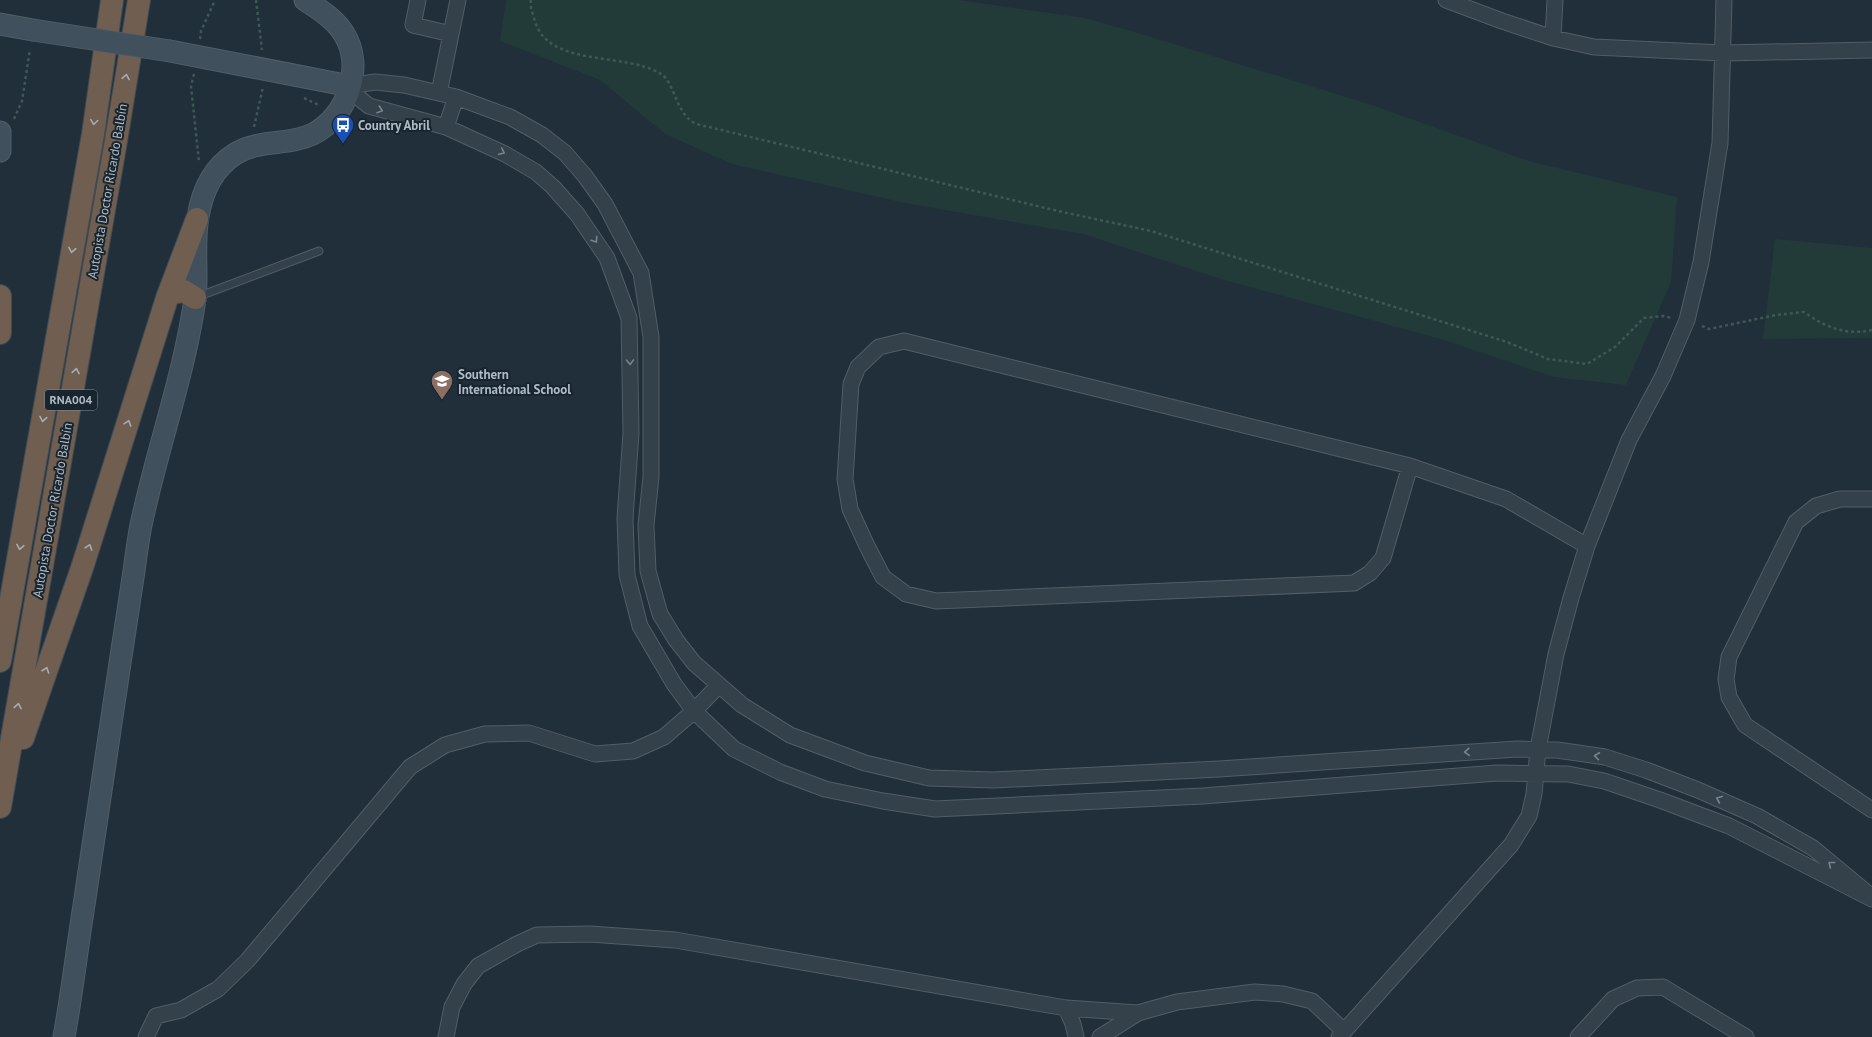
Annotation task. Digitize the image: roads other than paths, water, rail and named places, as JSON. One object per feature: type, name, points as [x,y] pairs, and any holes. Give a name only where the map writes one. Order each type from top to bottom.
[{"type":"highway","name":"Autopista Doctor Ricardo Balbín","points":[[0,661],[91,142],[112,0]]},
{"type":"highway","name":"Autopista Doctor Ricardo Balbín","points":[[1,803],[116,141],[139,0]]},
{"type":"highway","points":[[1,803],[83,565],[167,298],[197,219]]},
{"type":"highway","points":[[167,298],[178,291],[184,291],[195,298]]},
{"type":"highway","points":[[0,296],[0,333]]},
{"type":"street","points":[[64,1037],[140,526],[175,399],[195,298],[197,219],[203,195],[210,180],[227,159],[237,152],[249,147],[290,141],[315,133],[327,124],[337,112],[345,101],[350,86],[354,59],[351,47],[337,24],[326,14],[305,0]]},
{"type":"street","points":[[418,0],[413,25],[451,34]]},
{"type":"street","points":[[439,94],[458,0]]},
{"type":"street","points":[[1446,0],[1553,38],[1594,47],[1645,51],[1722,53],[1872,50]]},
{"type":"street","points":[[1553,38],[1555,0]]},
{"type":"street","points":[[1100,1037],[1138,1013],[1178,1002],[1255,992],[1283,994],[1312,1001],[1341,1034],[1511,845],[1529,816],[1536,773],[1538,749],[1556,654],[1570,598],[1587,546],[1629,440],[1663,376],[1687,320],[1701,262],[1720,144],[1724,0]]},
{"type":"street","points":[[0,24],[32,37],[170,51],[350,86],[375,82],[404,85],[456,97],[510,117],[542,135],[565,153],[585,176],[605,204],[640,273],[651,337],[651,477],[646,525],[648,570],[660,614],[694,663],[742,705],[790,735],[865,763],[929,778],[994,780],[1219,769],[1517,749],[1557,750],[1605,757],[1646,770],[1698,790],[1757,816],[1813,848],[1872,898]]},
{"type":"street","points":[[350,86],[359,98],[369,106],[446,127],[505,154],[536,172],[577,214],[607,258],[629,318],[632,433],[625,518],[627,575],[640,626],[674,684],[694,711],[734,749],[780,772],[825,789],[883,801],[934,809],[1203,796],[1497,773],[1568,774],[1604,781],[1729,826],[1872,898]]},
{"type":"street","points":[[446,127],[456,97]]},
{"type":"street","points":[[1410,466],[1383,558],[1370,573],[1354,583],[936,601],[906,594],[883,577],[850,509],[845,479],[851,384],[858,367],[879,347],[904,341],[1410,466],[1506,499],[1587,546]]},
{"type":"street","points":[[1872,499],[1840,499],[1816,506],[1796,522],[1729,657],[1726,679],[1730,697],[1745,725],[1872,810]]},
{"type":"street","points":[[146,1037],[156,1016],[181,1010],[218,989],[247,961],[410,767],[445,745],[484,734],[529,732],[595,754],[633,751],[664,737],[694,711],[719,685]]},
{"type":"street","points":[[446,1037],[452,1007],[464,984],[478,966],[517,944],[537,935],[590,934],[675,940],[1066,1008],[1138,1013]]},
{"type":"street","points":[[1578,1037],[1613,999],[1636,988],[1663,987],[1746,1037]]},
{"type":"street","points":[[1066,1008],[1073,1024],[1076,1037]]},
{"type":"lane","points":[[195,298],[319,251]]},
{"type":"place","name":"Country Abril","points":[[343,144]]},
{"type":"place","name":"Southern International School","points":[[442,400]]}]
